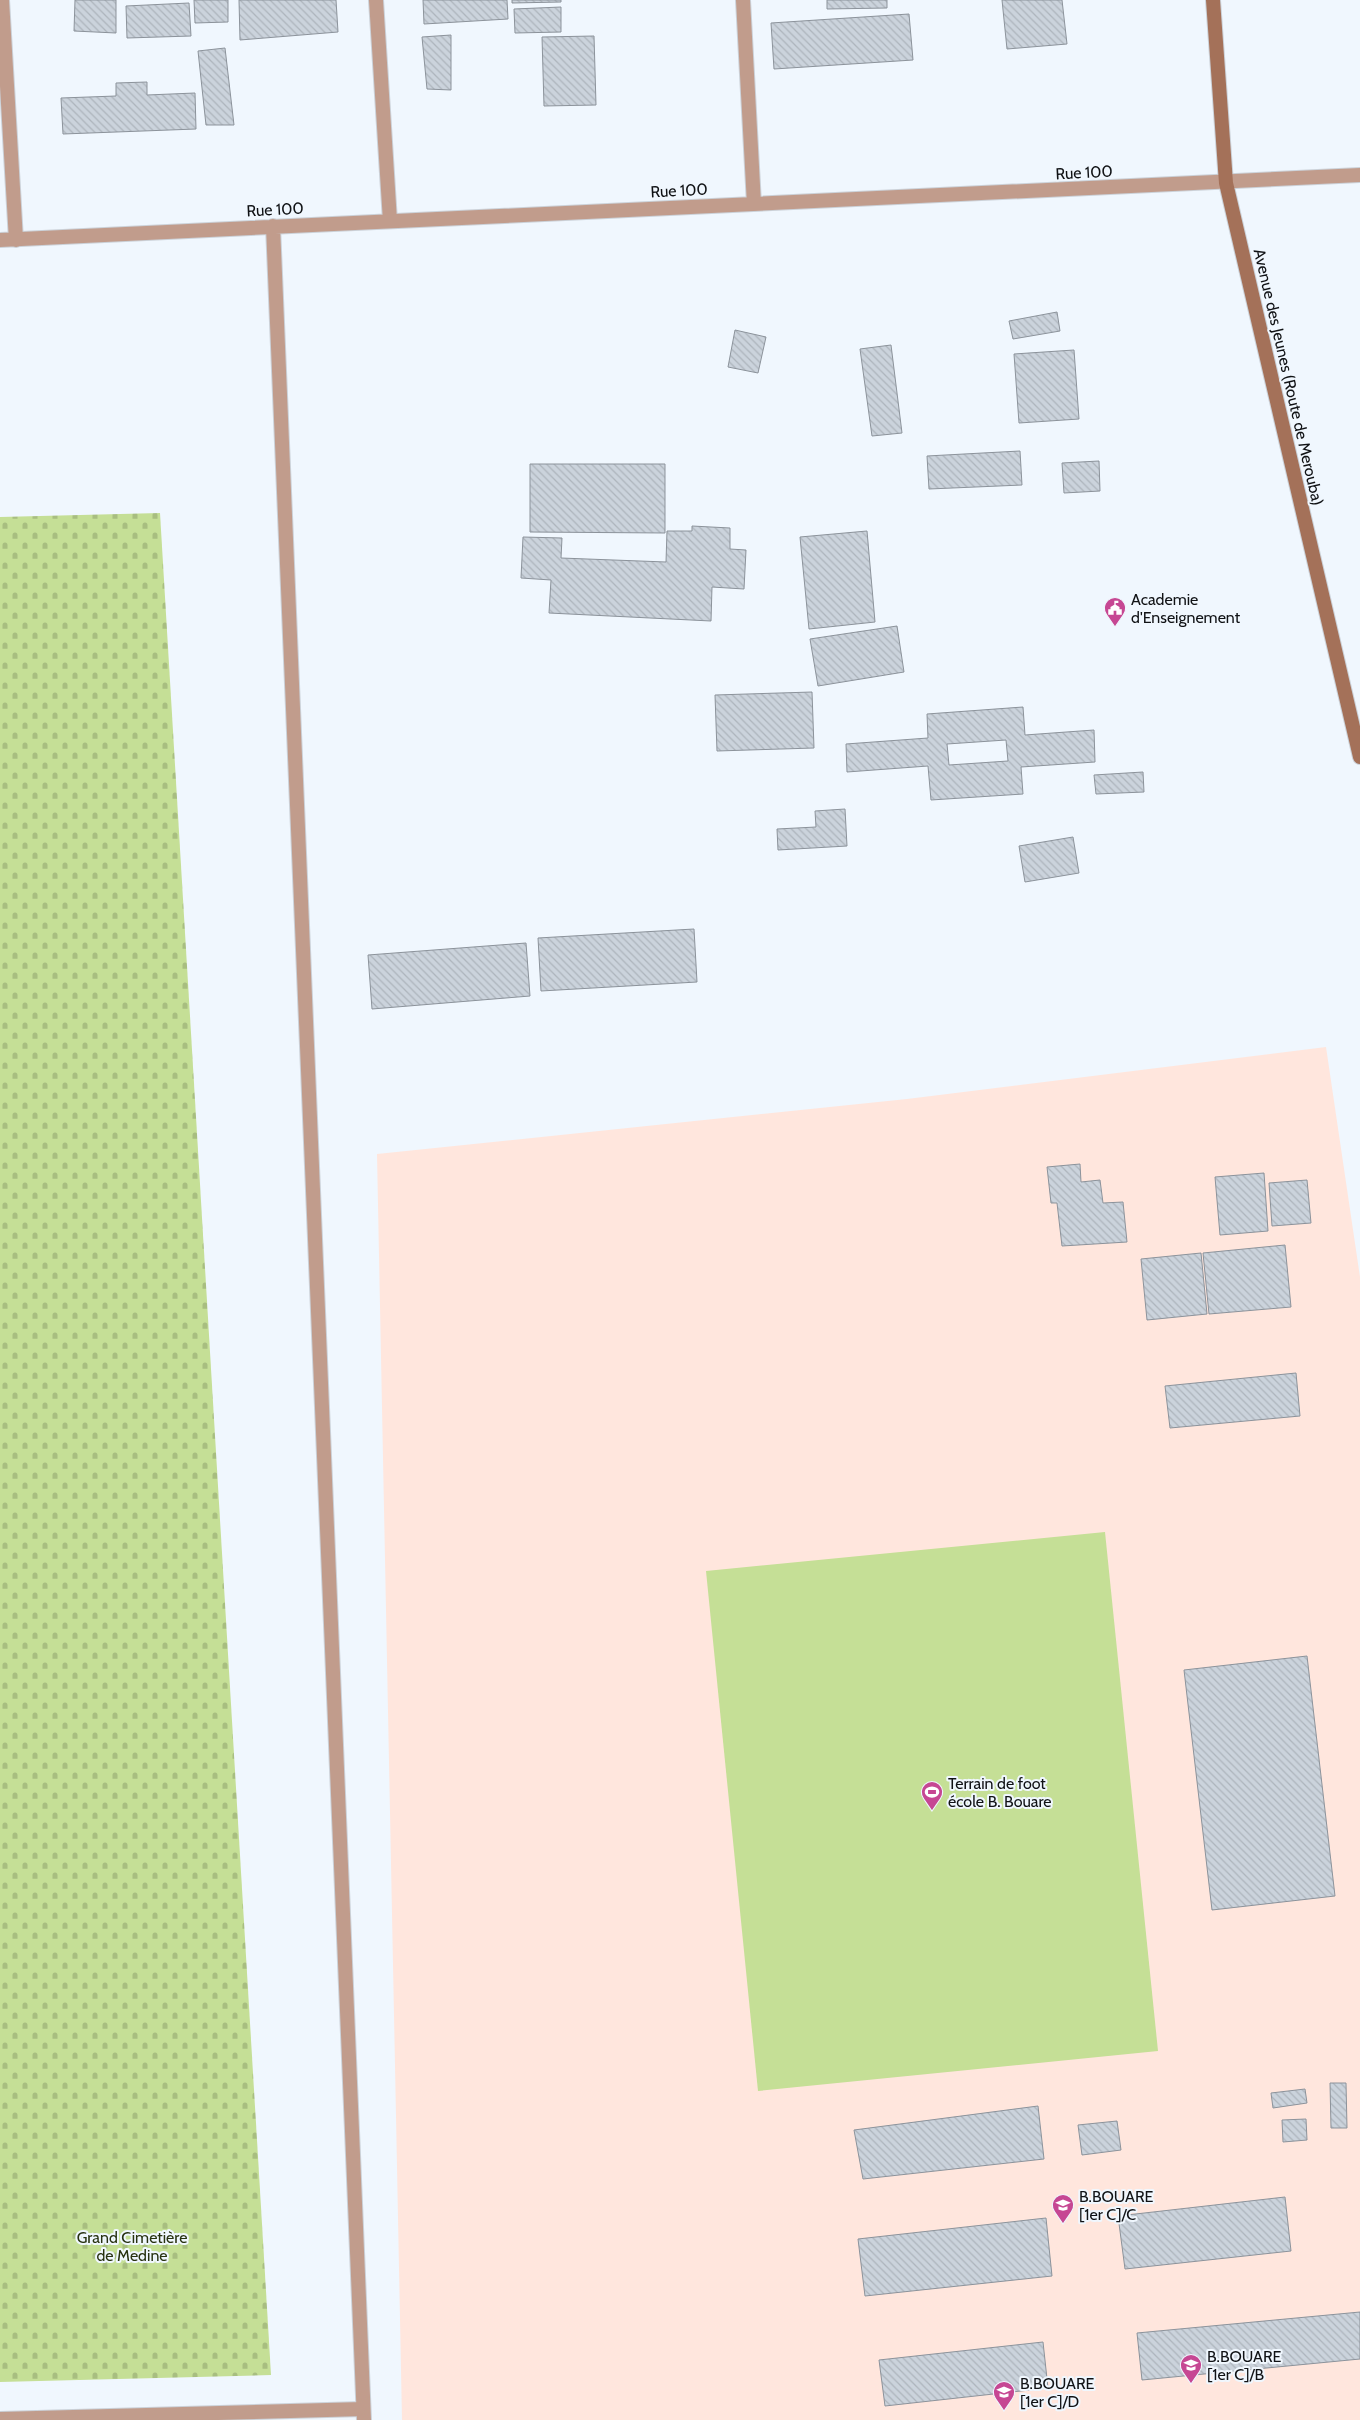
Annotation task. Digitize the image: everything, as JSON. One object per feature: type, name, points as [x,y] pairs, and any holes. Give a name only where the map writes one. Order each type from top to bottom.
[{"type":"main road","name":"Avenue des Jeunes (Route de Merouba)","points":[[1213,0],[1226,183],[1360,757]]},
{"type":"street","points":[[2,0],[16,240]]},
{"type":"street","points":[[376,0],[390,221]]},
{"type":"street","points":[[743,0],[754,204]]},
{"type":"street","name":"Rue 100","points":[[0,240],[1226,183],[1360,175]]},
{"type":"street","points":[[0,2419],[364,2414],[273,226]]},
{"type":"shaded area","points":[[1326,1047],[1360,1277],[1360,2420],[402,2420],[377,1154],[907,1099]]},
{"type":"green space","name":"Grand Cimetière de Medine","points":[[160,513],[271,2375],[0,2382],[0,517]]},
{"type":"green space","name":"Terrain de foot école B. Bouare","points":[[1105,1532],[1158,2051],[758,2091],[706,1571]]},
{"type":"building","points":[[75,0],[116,0],[116,33],[74,31]]},
{"type":"building","points":[[194,0],[228,0],[228,22],[195,23]]},
{"type":"building","points":[[239,0],[336,0],[338,32],[240,40]]},
{"type":"building","points":[[423,0],[507,0],[508,19],[424,24]]},
{"type":"building","points":[[512,0],[561,0],[561,2],[512,3]]},
{"type":"building","points":[[827,0],[887,0],[887,8],[827,9]]},
{"type":"building","points":[[1002,0],[1062,0],[1067,44],[1007,49]]},
{"type":"building","points":[[189,3],[191,36],[127,38],[126,6]]},
{"type":"building","points":[[561,7],[561,32],[515,33],[514,9]]},
{"type":"building","points":[[909,14],[913,60],[774,69],[771,23]]},
{"type":"building","points":[[451,35],[451,90],[427,89],[422,37]]},
{"type":"building","points":[[594,36],[596,105],[544,106],[542,37]]},
{"type":"building","points":[[225,48],[234,125],[206,125],[198,51]]},
{"type":"building","points":[[147,82],[147,95],[195,93],[196,129],[63,134],[61,98],[116,96],[116,83]]},
{"type":"building","points":[[1057,312],[1060,331],[1013,339],[1009,321]]},
{"type":"building","points":[[735,330],[766,337],[758,373],[728,367]]},
{"type":"building","points":[[891,345],[902,433],[872,436],[860,349]]},
{"type":"building","points":[[1074,350],[1079,419],[1019,423],[1014,354]]},
{"type":"building","points":[[1020,451],[1022,485],[929,489],[927,456]]},
{"type":"building","points":[[1099,461],[1100,491],[1064,493],[1062,463]]},
{"type":"building","points":[[530,464],[665,464],[665,533],[530,532]]},
{"type":"building","points":[[692,526],[730,528],[730,549],[746,550],[744,589],[712,587],[711,621],[549,613],[551,580],[521,578],[523,537],[562,538],[561,558],[666,562],[667,531],[692,531]]},
{"type":"building","points":[[867,531],[875,622],[809,629],[800,537]]},
{"type":"building","points":[[897,626],[904,672],[818,686],[810,639]]},
{"type":"building","points":[[812,692],[814,748],[717,751],[715,695]]},
{"type":"building","points":[[1023,707],[1025,735],[1094,730],[1095,762],[1021,767],[1023,794],[931,800],[928,766],[847,772],[846,744],[928,738],[927,714]],"holes":[[[1006,740],[1008,761],[949,765],[947,744]]]},
{"type":"building","points":[[1143,772],[1144,792],[1096,794],[1094,775]]},
{"type":"building","points":[[845,809],[847,846],[778,850],[777,829],[816,827],[815,811]]},
{"type":"building","points":[[1073,837],[1079,873],[1025,882],[1019,846]]},
{"type":"building","points":[[694,929],[697,982],[541,991],[538,938]]},
{"type":"building","points":[[526,943],[530,996],[372,1009],[368,955]]},
{"type":"building","points":[[1080,1164],[1081,1182],[1100,1180],[1103,1203],[1123,1202],[1127,1242],[1062,1246],[1057,1203],[1051,1203],[1047,1167]]},
{"type":"building","points":[[1264,1173],[1268,1231],[1220,1235],[1215,1177]]},
{"type":"building","points":[[1307,1180],[1311,1223],[1272,1226],[1269,1183]]},
{"type":"building","points":[[1285,1245],[1291,1307],[1209,1314],[1203,1253]]},
{"type":"building","points":[[1201,1253],[1207,1314],[1147,1320],[1141,1259]]},
{"type":"building","points":[[1296,1373],[1300,1416],[1170,1428],[1165,1386]]},
{"type":"building","points":[[1307,1656],[1335,1896],[1212,1910],[1184,1670]]},
{"type":"building","points":[[1330,2083],[1346,2083],[1347,2128],[1331,2128]]},
{"type":"building","points":[[1305,2089],[1307,2103],[1273,2108],[1271,2093]]},
{"type":"building","points":[[1038,2106],[1044,2159],[863,2179],[854,2130]]},
{"type":"building","points":[[1306,2119],[1307,2140],[1283,2142],[1282,2120]]},
{"type":"building","points":[[1117,2121],[1121,2150],[1082,2155],[1078,2125]]},
{"type":"building","points":[[1285,2197],[1291,2251],[1125,2269],[1118,2216]]},
{"type":"building","points":[[1046,2218],[1052,2276],[865,2296],[858,2239]]},
{"type":"building","points":[[1360,2312],[1360,2359],[1142,2380],[1137,2333]]},
{"type":"building","points":[[1043,2342],[1048,2388],[885,2406],[879,2360]]},
{"type":"place","name":"Academie d'Enseignement","points":[[1115,627]]},
{"type":"place","name":"Terrain de foot école B. Bouare","points":[[932,1811]]},
{"type":"place","name":"B.BOUARE [1er C]/C","points":[[1063,2224]]},
{"type":"place","name":"B.BOUARE [1er C]/B","points":[[1191,2384]]},
{"type":"place","name":"B.BOUARE [1er C]/D","points":[[1004,2411]]}]
